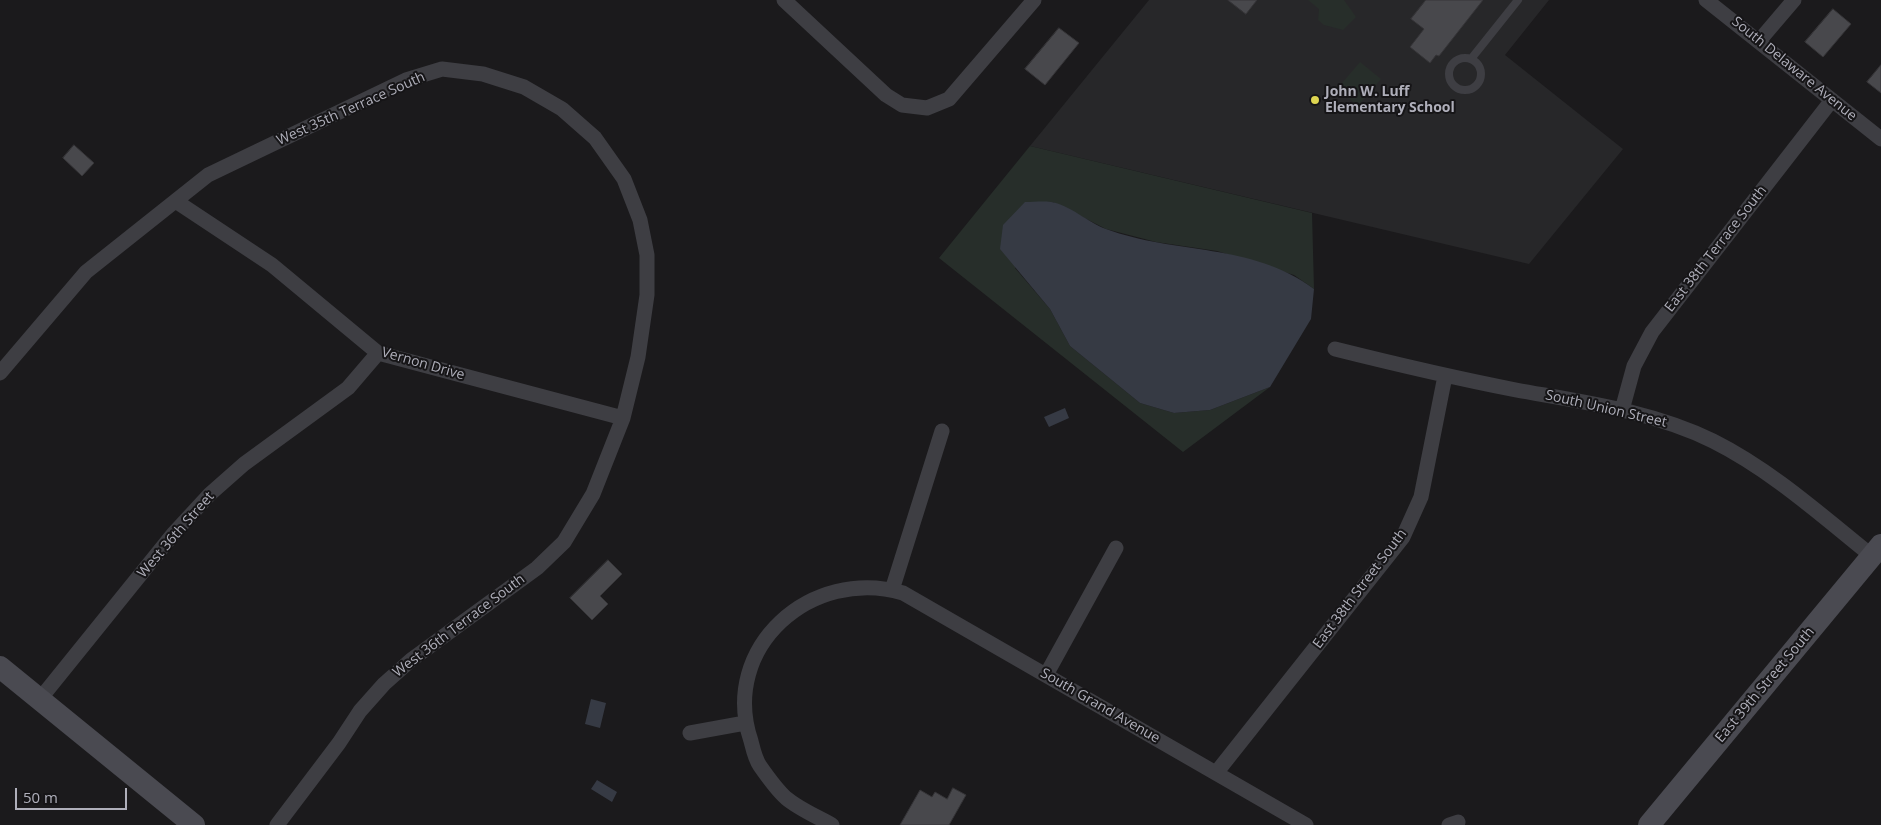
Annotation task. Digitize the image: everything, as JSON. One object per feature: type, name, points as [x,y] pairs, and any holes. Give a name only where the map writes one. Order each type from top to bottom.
[{"type":"main road","name":"East 39th Street South","points":[[1649,825],[1877,551]]},
{"type":"main road","points":[[0,667],[194,825]]},
{"type":"street","points":[[784,0],[886,95],[902,105],[927,108],[949,99],[1034,0]]},
{"type":"street","name":"South Delaware Avenue","points":[[1706,0],[1881,139]]},
{"type":"street","points":[[1759,41],[1794,0]]},
{"type":"street","name":"West 35th Terrace South","points":[[0,373],[86,272],[177,202],[208,175],[406,80],[442,69],[483,74],[524,87],[562,109],[595,138],[624,179],[640,220],[648,255],[647,295],[638,357],[623,418]]},
{"type":"street","name":"East 38th Terrace South","points":[[1622,410],[1634,366],[1652,332],[1832,100]]},
{"type":"street","name":"Vernon Drive","points":[[177,202],[272,265],[378,353],[623,418]]},
{"type":"street","name":"South Union Street","points":[[1335,349],[1445,376],[1622,410],[1674,425],[1712,441],[1748,460],[1877,551]]},
{"type":"street","name":"West 36th Street","points":[[40,699],[174,533],[210,494],[244,464],[348,388],[378,353]]},
{"type":"street","name":"East 38th Street South","points":[[1216,773],[1403,538],[1421,497],[1445,376]]},
{"type":"street","name":"West 36th Terrace South","points":[[277,825],[339,743],[360,711],[384,684],[411,660],[537,568],[564,542],[593,494],[623,418]]},
{"type":"street","points":[[892,590],[942,431]]},
{"type":"street","points":[[1046,675],[1116,548]]},
{"type":"street","name":"South Grand Avenue","points":[[832,825],[786,798],[759,765],[745,723],[744,698],[750,668],[764,640],[785,616],[806,602],[835,590],[866,587],[903,593],[1306,825]]},
{"type":"street","points":[[690,734],[745,723]]},
{"type":"lane","points":[[1471,59],[1518,0]]},
{"type":"lane","points":[[1461,59],[1471,59],[1479,66],[1479,81],[1467,90],[1457,88],[1449,74],[1452,64],[1461,59]]},
{"type":"shaded area","name":"John W. Luff Elementary School","points":[[1149,0],[1549,0],[1505,55],[1623,149],[1529,264],[1030,146]]},
{"type":"shaded area","points":[[1308,0],[1344,0],[1356,17],[1343,30],[1324,25],[1318,20],[1319,9]]},
{"type":"shaded area","points":[[1360,62],[1381,79],[1358,106],[1337,89]]},
{"type":"shaded area","points":[[1030,146],[1312,213],[1314,289],[1294,275],[1217,251],[1156,242],[1106,229],[1053,202],[1015,268],[1050,309],[1070,346],[1140,403],[1174,413],[1210,410],[1270,387],[1183,452],[939,258]]},
{"type":"shaded area","points":[[1025,202],[1058,203],[1099,226],[1132,237],[1239,256],[1265,263],[1290,274],[1314,289],[1311,319],[1270,387],[1210,410],[1174,413],[1140,403],[1070,346],[1050,309],[1000,249],[1003,225]]},
{"type":"shaded area","points":[[1065,408],[1069,418],[1049,427],[1044,417]]},
{"type":"shaded area","points":[[591,699],[606,703],[600,728],[585,724]]},
{"type":"shaded area","points":[[597,780],[617,792],[612,802],[591,789]]},
{"type":"building","points":[[1228,0],[1257,0],[1246,14]]},
{"type":"building","points":[[1426,0],[1483,0],[1439,56],[1436,55],[1430,63],[1410,47],[1424,29],[1411,19]]},
{"type":"building","points":[[1833,9],[1851,24],[1823,57],[1805,42]]},
{"type":"building","points":[[1059,28],[1079,43],[1045,85],[1025,69]]},
{"type":"building","points":[[1881,65],[1881,93],[1867,82]]},
{"type":"building","points":[[74,145],[94,163],[82,176],[63,158]]},
{"type":"building","points":[[608,560],[622,574],[600,596],[608,604],[592,620],[570,598]]},
{"type":"building","points":[[953,788],[966,795],[949,825],[900,825],[920,790],[932,797],[935,792],[947,799]]},
{"type":"place","name":"John W. Luff Elementary School","points":[[1315,100]]}]
